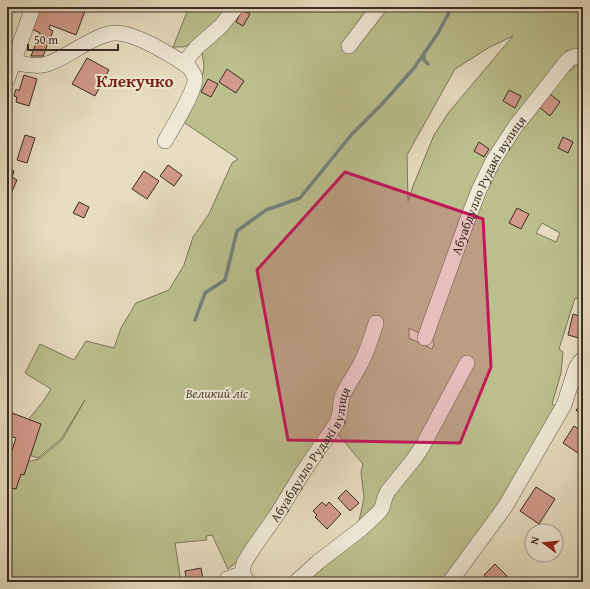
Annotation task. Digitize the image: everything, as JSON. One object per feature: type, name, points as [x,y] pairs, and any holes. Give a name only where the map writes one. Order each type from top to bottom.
[{"type":"street","points":[[7,80],[33,7]]},
{"type":"street","points":[[184,63],[197,47],[221,26],[236,7]]},
{"type":"street","points":[[349,46],[379,7]]},
{"type":"street","points":[[13,62],[38,66],[49,64],[107,34],[116,33],[128,35],[148,42],[184,63],[189,67],[195,78],[190,96],[165,141]]},
{"type":"street","name":"Абуабдулло Рудакі вулиця","points":[[425,338],[467,221],[479,190],[493,161],[515,127],[567,61],[574,56],[583,57]]},
{"type":"street","name":"Абуабдулло Рудакі вулиця","points":[[245,578],[242,568],[244,563],[339,418],[342,396],[362,361],[376,323]]},
{"type":"street","points":[[450,582],[505,507],[564,405],[578,363],[583,359]]},
{"type":"street","points":[[296,582],[318,562],[362,529],[379,512],[388,492],[422,447],[467,363]]},
{"type":"street","points":[[227,579],[235,576],[245,578]]},
{"type":"highlighted area","points":[[345,172],[483,219],[491,367],[460,443],[288,440],[257,270]]},
{"type":"green space","points":[[189,7],[230,7],[201,38],[184,47],[173,47]]},
{"type":"green space","name":"Великий ліс","points":[[242,7],[583,7],[583,299],[575,298],[559,349],[563,352],[561,373],[552,404],[558,407],[525,466],[446,582],[302,582],[358,526],[364,498],[361,472],[363,464],[335,431],[239,560],[228,569],[212,535],[206,536],[207,540],[175,543],[181,582],[7,582],[7,478],[21,463],[39,459],[62,440],[85,400],[61,439],[38,458],[23,453],[24,425],[51,389],[25,373],[40,344],[74,360],[86,341],[114,348],[121,328],[136,303],[169,290],[184,265],[193,237],[209,214],[232,163],[238,159],[182,121],[194,100],[203,73],[204,66],[202,52]],"holes":[[[513,36],[449,112],[434,135],[408,201],[407,155],[455,69],[490,47]],[[567,50],[570,62],[575,67],[563,75],[496,163],[554,68]],[[542,223],[560,233],[556,242],[536,233]],[[409,328],[421,334],[430,333],[434,344],[432,349],[409,338]]]},
{"type":"building","points":[[41,7],[75,7],[85,11],[76,35],[50,25],[49,29],[53,31],[43,56],[31,56],[40,33],[32,29]]},
{"type":"building","points":[[242,10],[250,14],[243,26],[236,22]]},
{"type":"building","points":[[87,58],[109,70],[95,96],[72,84]]},
{"type":"building","points":[[227,69],[244,81],[236,93],[219,82]]},
{"type":"building","points":[[24,75],[37,79],[29,106],[16,102],[17,97],[14,96],[16,89],[19,91]]},
{"type":"building","points":[[208,79],[218,84],[211,97],[201,92]]},
{"type":"building","points":[[509,90],[521,96],[515,108],[503,101]]},
{"type":"building","points":[[550,94],[560,102],[550,116],[539,107]]},
{"type":"building","points":[[25,135],[35,138],[27,163],[17,160]]},
{"type":"building","points":[[563,137],[573,142],[568,153],[558,148]]},
{"type":"building","points":[[479,142],[489,149],[484,157],[474,151]]},
{"type":"building","points":[[168,165],[182,175],[174,186],[160,176]]},
{"type":"building","points":[[7,168],[14,171],[12,177],[17,180],[7,203]]},
{"type":"building","points":[[144,171],[159,181],[147,199],[132,189]]},
{"type":"building","points":[[79,202],[89,207],[84,218],[73,213]]},
{"type":"building","points":[[517,208],[529,214],[521,229],[509,223]]},
{"type":"building","points":[[573,314],[583,317],[583,334],[580,333],[579,338],[568,335]]},
{"type":"building","points":[[583,402],[583,416],[576,410]]},
{"type":"building","points":[[7,411],[41,424],[24,475],[21,474],[16,489],[7,487],[7,465],[16,438],[7,435]]},
{"type":"building","points":[[574,426],[583,432],[583,453],[581,455],[563,443]]},
{"type":"building","points":[[536,487],[555,499],[540,523],[520,511]]},
{"type":"building","points":[[346,490],[359,503],[350,511],[338,498]]},
{"type":"building","points":[[322,502],[326,506],[329,502],[341,514],[327,529],[315,517],[317,515],[313,511]]},
{"type":"building","points":[[495,564],[507,576],[501,582],[491,582],[484,575]]},
{"type":"building","points":[[201,568],[203,580],[187,582],[185,571]]},
{"type":"waterway","points":[[195,320],[205,293],[225,280],[237,231],[266,210],[300,198],[352,134],[382,104],[414,68],[438,33],[452,7]]},
{"type":"waterway","points":[[424,55],[424,60],[428,64]]},
{"type":"district","name":"Клекучко","points":[[135,80]]}]
